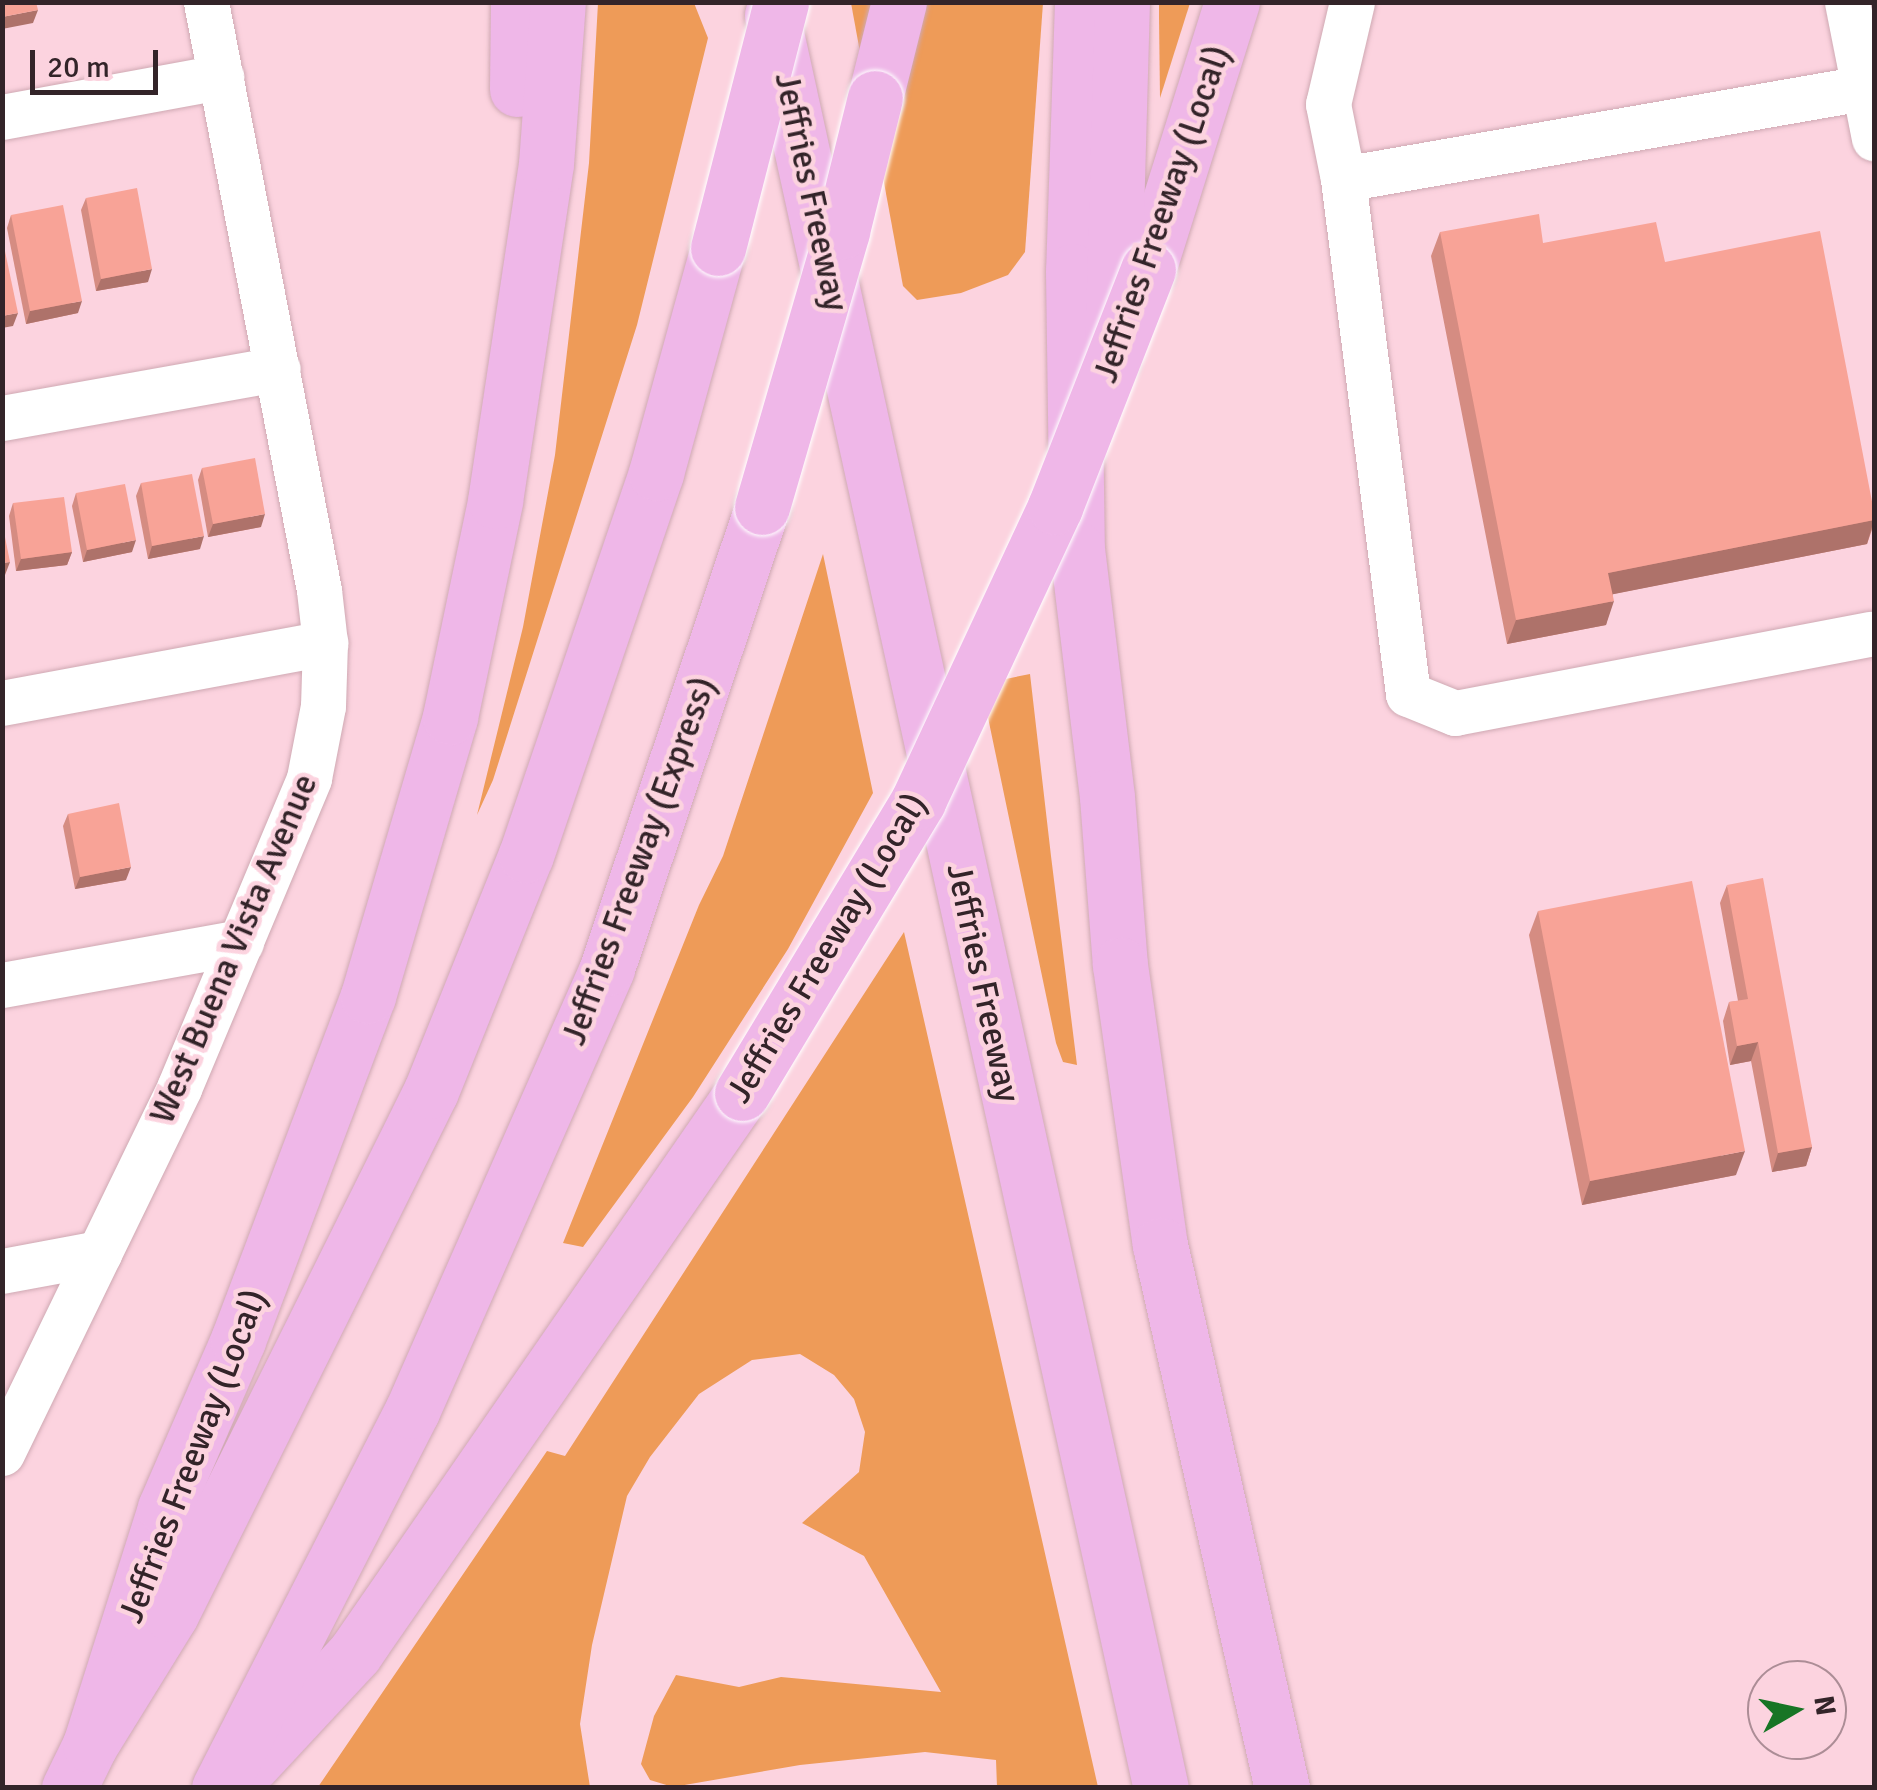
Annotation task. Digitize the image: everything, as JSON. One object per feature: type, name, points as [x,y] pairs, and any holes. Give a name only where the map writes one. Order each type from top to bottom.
[{"type":"highway","points":[[495,501],[511,285],[518,2]]},
{"type":"highway","name":"Jeffries Freeway (Local)","points":[[79,1766],[165,1508],[238,1340],[368,996],[450,716],[495,501],[546,164],[558,2]]},
{"type":"highway","name":"Jeffries Freeway","points":[[770,2],[1162,1788]]},
{"type":"highway","points":[[79,1766],[171,1614],[431,1091],[526,854],[656,473],[781,2]]},
{"type":"highway","name":"Jeffries Freeway (Express)","points":[[219,1788],[412,1411],[608,968],[762,507],[842,231],[898,2]]},
{"type":"highway","points":[[1082,2],[1073,271],[1077,550],[1107,797],[1120,964],[1160,1245],[1282,1788]]},
{"type":"highway","points":[[1107,797],[1112,252],[1122,2]]},
{"type":"highway","name":"Jeffries Freeway (Local)","points":[[230,1788],[355,1653],[742,1093],[918,800],[1055,508],[1148,270],[1232,2]]},
{"type":"street","name":"West Buena Vista Avenue","points":[[2,1452],[180,1088],[309,778],[323,706],[325,643],[278,368],[206,2]]},
{"type":"street","points":[[1352,2],[1328,104],[1343,179],[1408,694],[1455,713],[1871,634]]},
{"type":"street","points":[[1847,2],[1870,87],[1874,138]]},
{"type":"street","points":[[2,117],[221,77]]},
{"type":"street","points":[[1343,179],[1870,87]]},
{"type":"street","points":[[2,418],[278,368]]},
{"type":"street","points":[[2,704],[325,643]]},
{"type":"street","points":[[2,984],[241,942]]},
{"type":"street","points":[[2,1271],[99,1253]]},
{"type":"shaded area","points":[[598,3],[694,3],[708,38],[637,325],[493,780],[477,815],[523,627],[555,455],[589,163]]},
{"type":"shaded area","points":[[851,3],[1043,3],[1025,252],[1008,275],[961,293],[917,300],[903,286]]},
{"type":"shaded area","points":[[1159,3],[1190,3],[1160,98],[1159,17]]},
{"type":"shaded area","points":[[823,554],[873,793],[788,949],[693,1097],[583,1247],[563,1243],[699,905],[723,856]]},
{"type":"shaded area","points":[[1030,674],[1077,1065],[1063,1062],[1056,1043],[981,684]]},
{"type":"shaded area","points":[[904,932],[1098,1787],[997,1787],[996,1760],[925,1752],[800,1765],[673,1787],[650,1780],[641,1764],[654,1716],[676,1675],[739,1687],[781,1677],[941,1692],[864,1556],[802,1523],[859,1472],[865,1432],[854,1399],[834,1375],[800,1354],[752,1360],[699,1394],[650,1457],[627,1496],[592,1645],[580,1724],[590,1787],[318,1787],[547,1451],[565,1456]]},
{"type":"building","points":[[2,2],[36,2],[38,10],[2,17]]},
{"type":"building","points":[[137,188],[152,269],[101,279],[86,198]]},
{"type":"building","points":[[63,205],[82,301],[30,311],[11,215]]},
{"type":"building","points":[[1539,214],[1543,243],[1656,222],[1665,262],[1820,231],[1874,520],[1608,573],[1614,601],[1516,620],[1440,232]]},
{"type":"building","points":[[2,237],[18,313],[2,316]]},
{"type":"building","points":[[255,458],[265,514],[213,524],[202,468]]},
{"type":"building","points":[[192,474],[204,536],[152,546],[141,483]]},
{"type":"building","points":[[125,484],[136,540],[87,550],[76,493]]},
{"type":"building","points":[[64,497],[72,552],[21,559],[13,503]]},
{"type":"building","points":[[2,522],[10,562],[2,563]]},
{"type":"building","points":[[119,803],[131,867],[80,877],[68,814]]},
{"type":"building","points":[[1763,878],[1812,1147],[1778,1153],[1758,1042],[1737,1046],[1729,1002],[1748,999],[1727,885]]},
{"type":"building","points":[[1692,881],[1745,1151],[1590,1181],[1538,911]]}]
